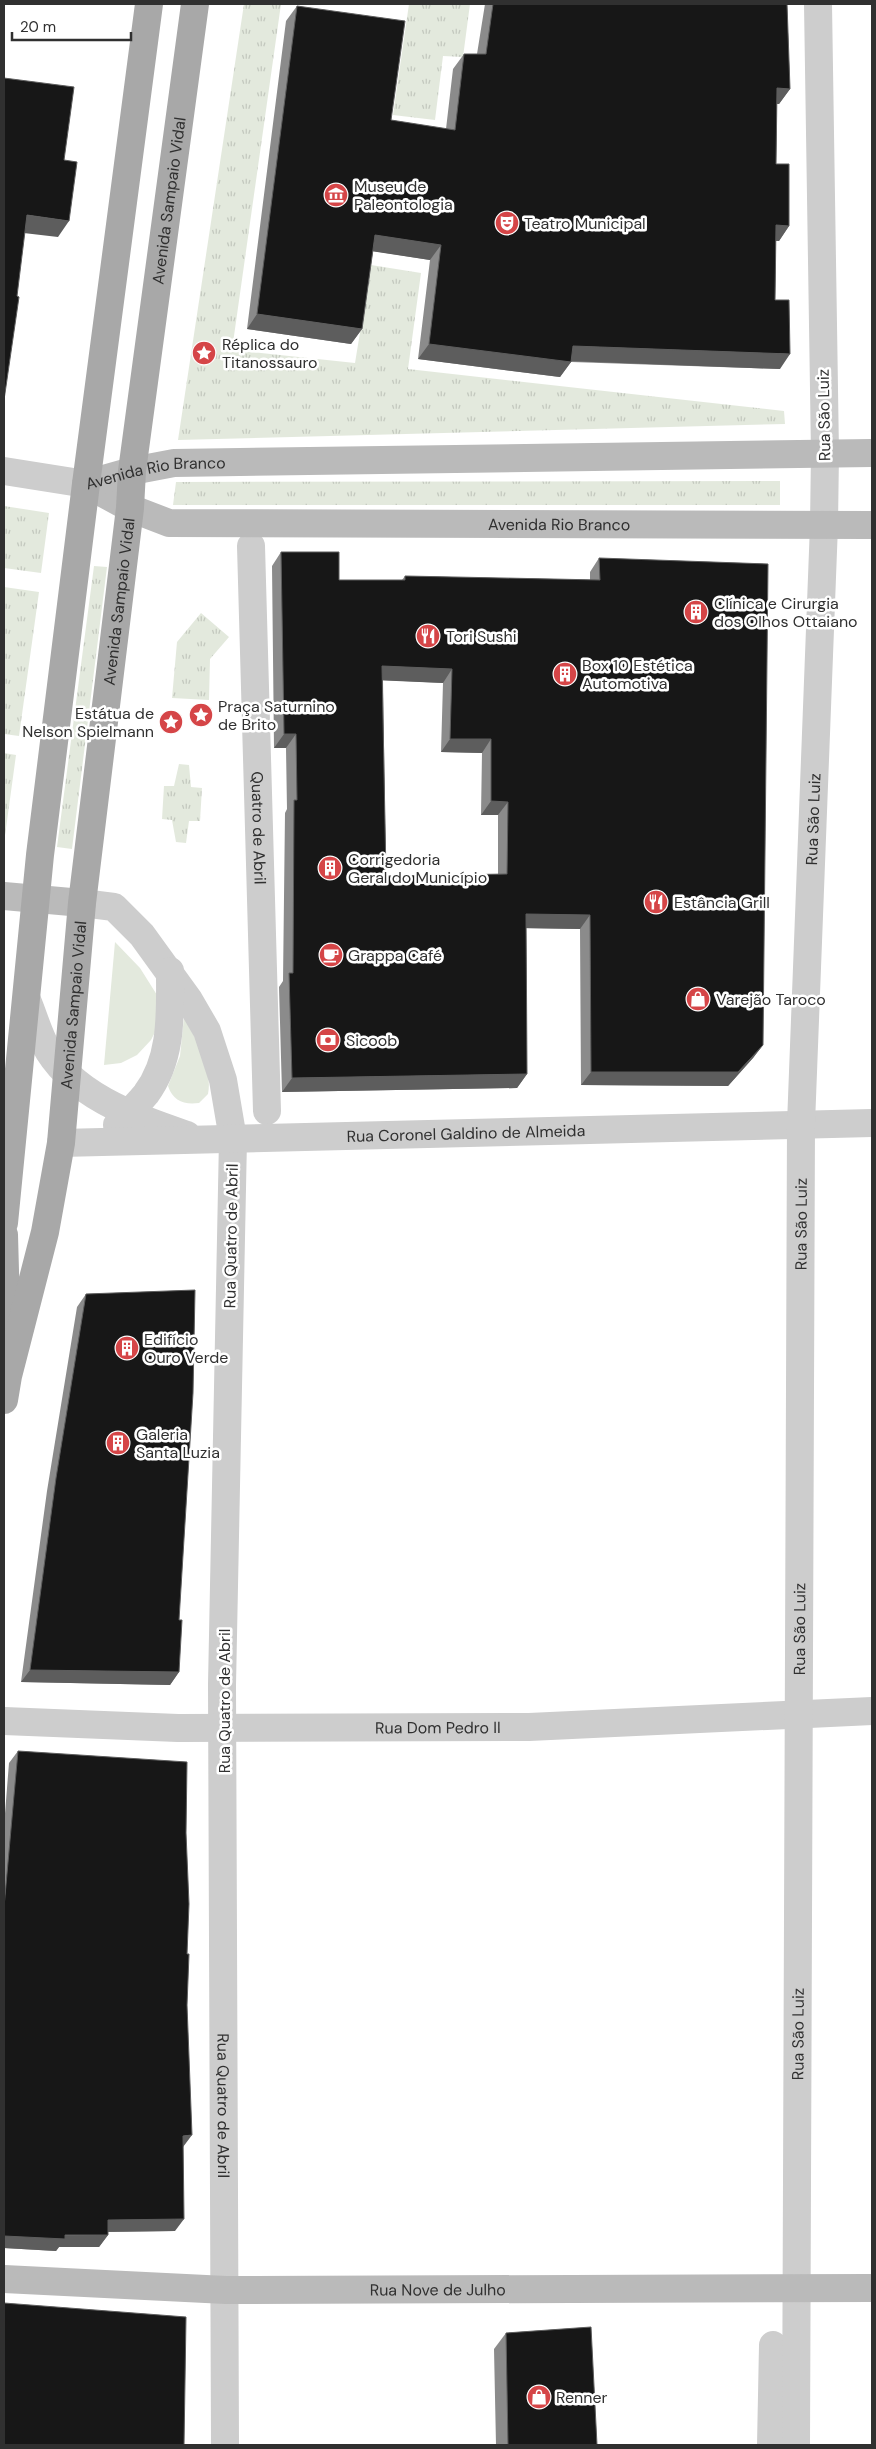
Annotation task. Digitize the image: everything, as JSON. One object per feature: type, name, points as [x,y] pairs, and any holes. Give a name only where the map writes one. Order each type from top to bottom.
[{"type":"main road","points":[[4,1223],[36,899],[86,484],[149,4]]},
{"type":"main road","name":"Avenida Sampaio Vidal","points":[[6,1388],[45,1232],[61,1143],[82,903],[130,508],[132,470],[195,4]]},
{"type":"main road","name":"Avenida Rio Branco","points":[[86,484],[132,470],[174,463],[872,453]]},
{"type":"main road","name":"Avenida Rio Branco","points":[[86,484],[130,508],[169,523],[872,525]]},
{"type":"main road","points":[[4,896],[82,903]]},
{"type":"main road","name":"Avenida Sampaio Vidal","points":[[4,1235],[6,1388]]},
{"type":"main road","name":"Rua Nove de Julho","points":[[4,2279],[226,2290],[872,2288]]},
{"type":"street","name":"Rua São Luiz","points":[[796,2445],[801,1124],[824,525],[825,453],[818,4]]},
{"type":"street","points":[[4,471],[86,484]]},
{"type":"street","name":"Quatro de Abril","points":[[251,546],[267,1111]]},
{"type":"street","name":"Rua Quatro de Abril","points":[[82,903],[114,907],[142,935],[170,971],[207,1031],[223,1080],[233,1139],[223,1727],[225,2445]]},
{"type":"street","points":[[88,1144],[114,1127],[129,1113],[147,1093],[156,1078],[166,1050],[171,1022],[170,971]]},
{"type":"street","points":[[27,1000],[45,1044],[68,1077],[129,1113],[202,1140]]},
{"type":"street","name":"Rua Coronel Galdino de Almeida","points":[[61,1143],[88,1144],[872,1123]]},
{"type":"street","name":"Rua Dom Pedro II","points":[[4,1721],[148,1727],[530,1727],[872,1710]]},
{"type":"street","points":[[771,2445],[772,2345]]},
{"type":"green space","points":[[244,4],[281,4],[232,350],[355,363],[371,265],[421,273],[408,369],[784,411],[785,424],[178,440]]},
{"type":"green space","points":[[409,4],[470,4],[463,57],[443,56],[435,120],[393,115]]},
{"type":"green space","points":[[780,481],[780,505],[173,505],[176,482]]},
{"type":"green space","points":[[4,506],[49,513],[41,573],[4,568]]},
{"type":"green space","points":[[94,566],[107,567],[72,849],[57,847]]},
{"type":"green space","points":[[4,587],[39,592],[19,736],[4,734]]},
{"type":"green space","points":[[201,613],[229,637],[210,659],[209,700],[172,698],[177,642]]},
{"type":"green space","points":[[4,753],[16,755],[4,843]]},
{"type":"green space","points":[[179,764],[189,765],[191,787],[202,788],[200,821],[189,821],[186,843],[176,842],[172,820],[162,819],[164,786],[174,786]]},
{"type":"green space","points":[[115,942],[140,968],[157,995],[156,1030],[151,1040],[137,1055],[121,1063],[104,1065]]},
{"type":"green space","points":[[184,1017],[202,1054],[208,1075],[208,1094],[199,1103],[180,1101],[173,1095],[168,1086],[180,1056]]},
{"type":"building","points":[[493,4],[787,4],[790,89],[777,88],[776,164],[789,164],[789,226],[776,225],[775,300],[789,300],[790,354],[573,346],[571,362],[429,344],[441,245],[375,235],[362,329],[257,314],[297,6],[405,21],[391,120],[455,130],[464,54],[486,54]]},
{"type":"building","points":[[4,78],[74,87],[64,160],[77,162],[69,221],[27,215],[17,296],[19,297],[4,400]]},
{"type":"building","points":[[281,552],[339,552],[339,580],[405,580],[405,576],[600,580],[599,558],[768,564],[763,1045],[738,1072],[591,1072],[590,915],[526,914],[527,1074],[292,1078],[289,973],[293,973],[294,800],[297,800],[296,734],[284,734]],"holes":[[[382,666],[452,669],[450,739],[491,739],[491,801],[508,802],[507,874],[386,876]]]},
{"type":"building","points":[[195,1290],[193,1393],[179,1620],[182,1620],[179,1672],[30,1670],[56,1478],[86,1294]]},
{"type":"building","points":[[18,1751],[187,1762],[186,1833],[189,1904],[187,1954],[189,1954],[187,2005],[192,2135],[183,2136],[184,2219],[108,2220],[108,2235],[65,2235],[65,2239],[4,2236],[4,1907]]},
{"type":"building","points":[[4,2303],[186,2317],[184,2445],[4,2445]]},
{"type":"building","name":"Renner","points":[[591,2327],[597,2445],[508,2445],[506,2333]]},
{"type":"place","name":"Museu de Paleontologia","points":[[336,195]]},
{"type":"place","name":"Teatro Municipal","points":[[507,223]]},
{"type":"place","name":"Réplica do Titanossauro","points":[[204,353]]},
{"type":"place","name":"Clínica e Cirurgia dos Olhos Ottaiano","points":[[696,612]]},
{"type":"place","name":"Tori Sushi","points":[[428,636]]},
{"type":"place","name":"Box 10 Estética Automotiva","points":[[565,674]]},
{"type":"place","name":"Praça Saturnino de Brito","points":[[201,715]]},
{"type":"place","name":"Estátua de Nelson Spielmann","points":[[171,722]]},
{"type":"place","name":"Corrigedoria Geral do Município","points":[[330,868]]},
{"type":"place","name":"Estância Grill","points":[[656,902]]},
{"type":"place","name":"Grappa Café","points":[[331,955]]},
{"type":"place","name":"Varejão Taroco","points":[[698,999]]},
{"type":"place","name":"Sicoob","points":[[328,1040]]},
{"type":"place","name":"Edifício Ouro Verde","points":[[127,1348]]},
{"type":"place","name":"Galeria Santa Luzia","points":[[118,1443]]},
{"type":"place","name":"Renner","points":[[539,2397]]}]
